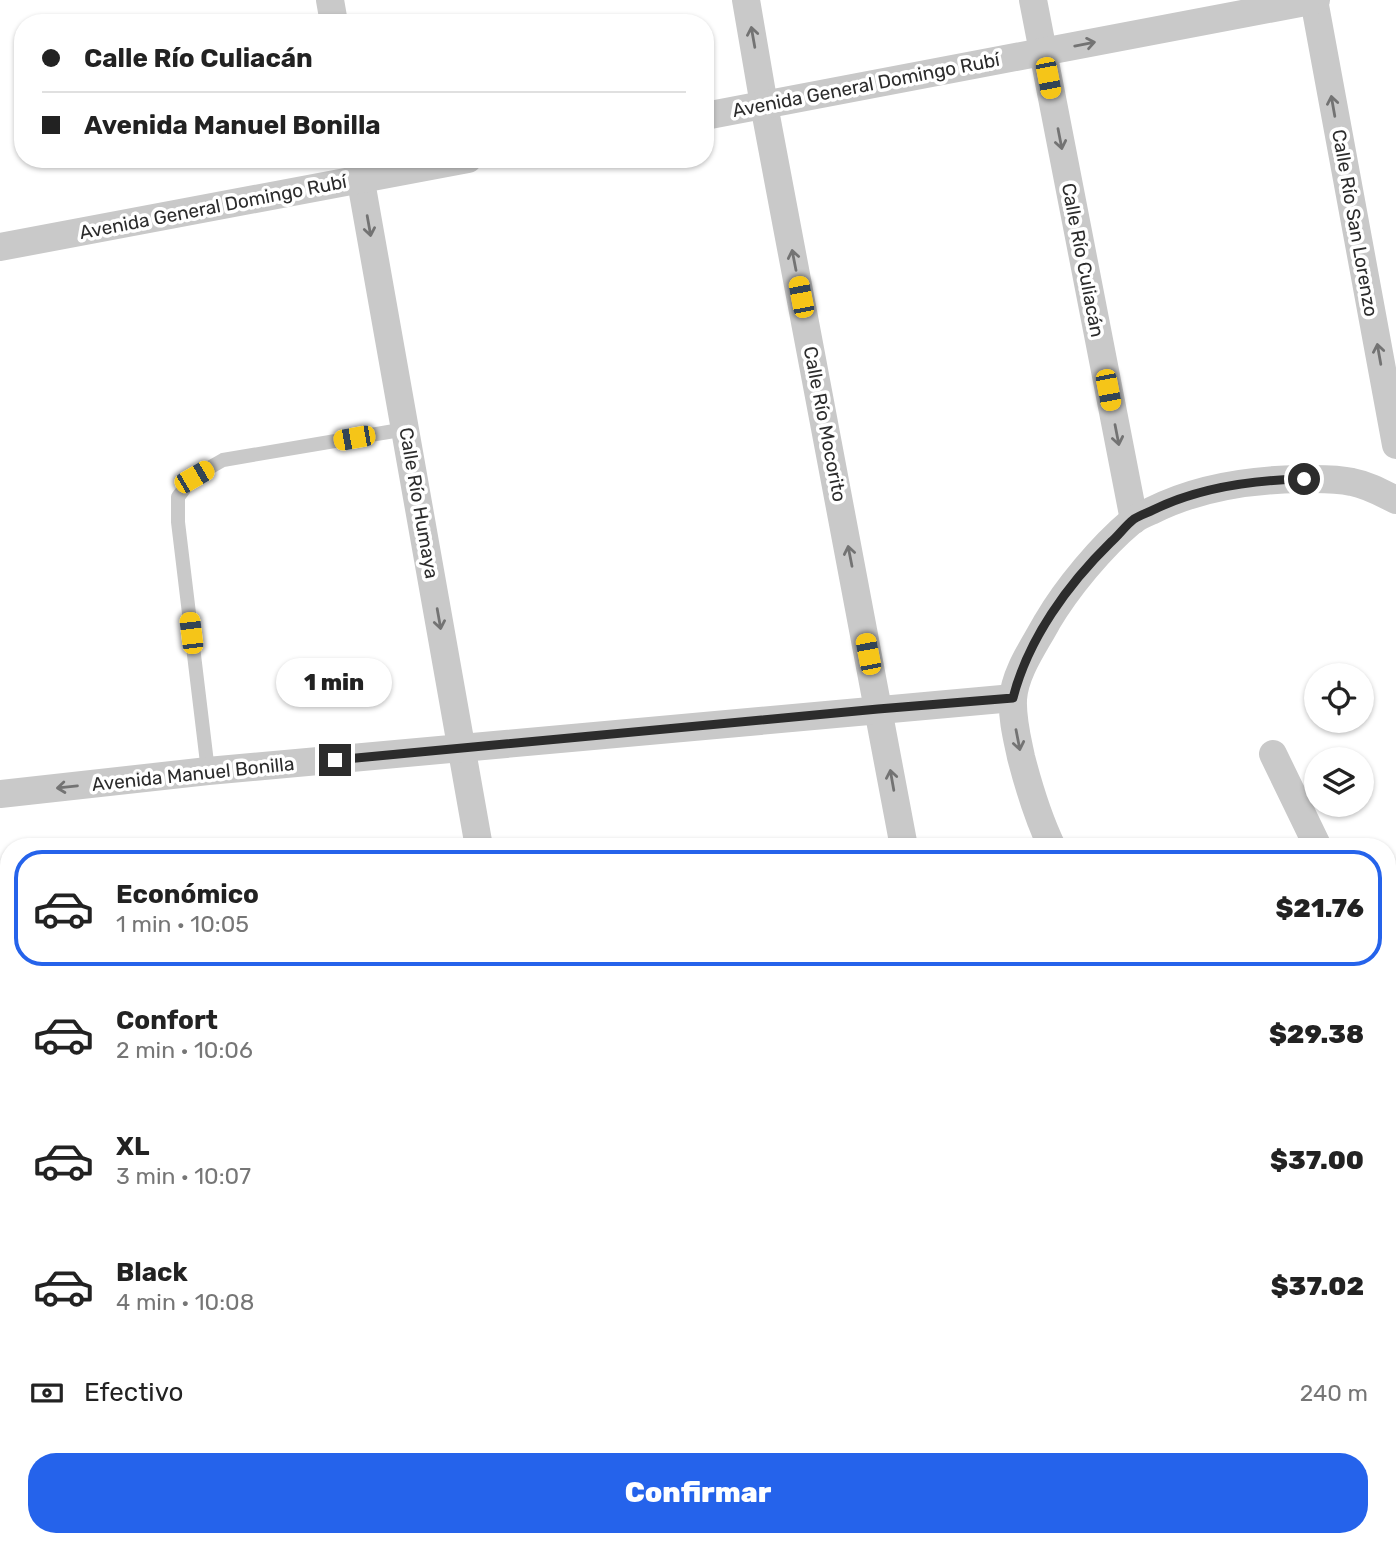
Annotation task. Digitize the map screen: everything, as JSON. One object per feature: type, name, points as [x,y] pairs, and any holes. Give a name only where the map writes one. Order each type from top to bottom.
[{"type":"street","name":"Calle Río Mocorito","points":[[746,0],[902,838]]},
{"type":"street","name":"Calle Río Culiacán","points":[[1033,0],[1133,520]]},
{"type":"street","name":"Avenida General Domingo Rubí","points":[[714,114],[1314,0]]},
{"type":"street","name":"Calle Río San Lorenzo","points":[[1314,0],[1396,445]]},
{"type":"street","name":"Avenida General Domingo Rubí","points":[[0,247],[359,169]]},
{"type":"street","name":"Calle Río Humaya","points":[[359,169],[477,838]]},
{"type":"street","points":[[1048,838],[1028,787],[1016,737],[1013,698],[1018,677],[1053,612],[1076,580],[1133,520],[1167,503],[1223,486],[1283,479],[1353,482],[1396,500]]},
{"type":"street","name":"Avenida Manuel Bonilla","points":[[0,794],[208,771],[1013,698]]},
{"type":"street","points":[[1273,754],[1314,838]]},
{"type":"lane","points":[[208,771],[178,522],[178,497],[194,477],[223,460],[406,429]]},
{"type":"route","points":[[335,760],[1013,698],[1028,654],[1053,612],[1076,580],[1133,520],[1167,503],[1223,486],[1304,479]]}]
